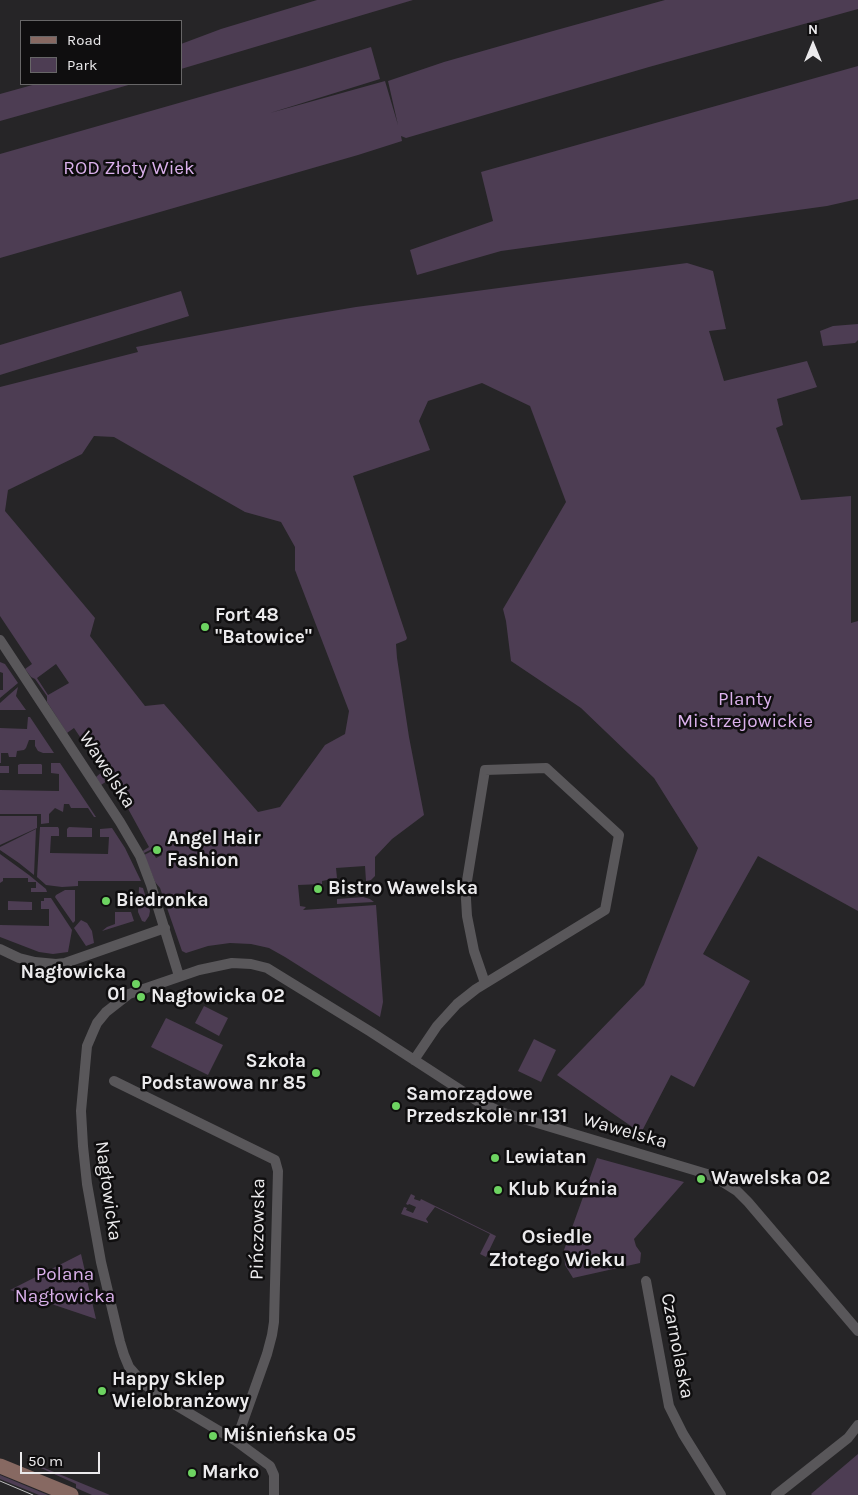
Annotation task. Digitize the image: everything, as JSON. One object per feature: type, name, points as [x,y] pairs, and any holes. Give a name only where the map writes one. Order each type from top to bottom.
[{"type":"street","name":"Wawelska","points":[[0,640],[120,822],[140,856],[152,885],[179,976]]},
{"type":"street","points":[[414,1060],[446,1014],[457,1004],[486,983],[605,910],[619,835],[546,768],[485,770],[466,887],[466,898],[472,942],[486,983]]},
{"type":"street","points":[[0,949],[18,958],[36,962],[65,963],[165,928]]},
{"type":"street","name":"Wawelska","points":[[143,988],[179,976],[232,963],[251,964],[267,968],[472,1098],[504,1113],[707,1174],[727,1184],[748,1202],[858,1331]]},
{"type":"street","name":"Nagłowicka","points":[[143,988],[121,999],[97,1023],[87,1046],[82,1111],[87,1184],[101,1262],[120,1342],[129,1367],[143,1383],[236,1441],[270,1466],[274,1475],[274,1495]]},
{"type":"street","name":"Pińczowska","points":[[114,1081],[275,1160],[278,1171],[272,1334],[267,1354],[236,1441]]},
{"type":"street","name":"Czarnolaska","points":[[646,1281],[669,1406],[683,1434],[721,1495]]},
{"type":"street","points":[[776,1495],[848,1438],[858,1425]]},
{"type":"street","points":[[0,1466],[71,1495]]},
{"type":"green space","points":[[317,0],[413,0],[182,69],[182,44],[221,29]]},
{"type":"green space","points":[[665,0],[858,0],[858,9],[649,67],[406,138],[401,136],[402,141],[358,155],[0,258],[0,154],[371,47],[380,79],[270,113],[385,81],[398,125],[388,81],[444,62]]},
{"type":"green space","points":[[858,66],[858,199],[827,206],[501,251],[417,275],[410,250],[493,221],[481,172]]},
{"type":"green space","name":"ROD Złoty Wiek","points":[[32,85],[128,85],[0,121],[0,94]]},
{"type":"green space","name":"Planty Mistrzejowickie","points":[[687,263],[713,271],[726,329],[709,331],[724,381],[807,361],[817,387],[777,399],[783,425],[776,428],[801,500],[851,496],[851,623],[858,621],[858,911],[758,856],[703,954],[750,981],[694,1087],[671,1075],[641,1133],[557,1075],[644,985],[698,848],[654,778],[581,708],[511,661],[503,609],[566,502],[530,406],[482,383],[428,401],[419,421],[430,450],[353,476],[407,638],[396,644],[397,658],[409,737],[424,815],[392,839],[375,857],[375,876],[371,880],[366,881],[365,866],[336,868],[337,878],[322,881],[322,884],[298,885],[300,906],[306,907],[303,910],[376,905],[383,1002],[380,1017],[269,948],[251,944],[230,943],[208,946],[186,953],[182,951],[160,888],[155,882],[144,855],[152,851],[156,858],[162,855],[158,846],[144,853],[143,851],[149,847],[120,794],[110,779],[101,785],[96,777],[103,771],[74,728],[67,733],[47,702],[47,696],[25,669],[32,664],[0,616],[0,387],[138,352],[136,347],[356,307]],"holes":[[[94,436],[114,437],[245,512],[281,522],[295,547],[295,570],[349,711],[345,734],[325,745],[280,807],[258,812],[164,704],[145,706],[90,636],[95,618],[5,511],[8,490],[82,454]],[[56,664],[69,683],[48,695],[37,678]]]},
{"type":"green space","points":[[181,291],[189,316],[0,375],[0,345]]},
{"type":"green space","points":[[858,324],[858,340],[855,343],[823,346],[820,331],[833,326]]},
{"type":"green space","points":[[0,662],[5,664],[18,683],[0,698],[0,690],[3,690],[3,673],[0,672]]},
{"type":"green space","points":[[18,687],[16,696],[26,710],[0,710],[0,703]]},
{"type":"green space","points":[[28,717],[30,717],[54,753],[38,751],[35,746],[35,740],[29,740],[24,750],[17,751],[16,757],[9,757],[8,753],[1,753],[0,763],[0,728],[27,729]]},
{"type":"green space","points":[[51,763],[60,763],[96,817],[88,808],[71,808],[69,804],[64,804],[63,812],[55,808],[49,814],[49,823],[41,824],[41,814],[0,814],[0,790],[59,791],[59,774],[51,773]]},
{"type":"green space","points":[[41,764],[42,774],[18,774],[18,765]]},
{"type":"green space","points":[[0,766],[9,766],[9,773],[0,773]]},
{"type":"green space","points":[[0,816],[37,816],[37,828],[0,845]]},
{"type":"green space","points":[[40,827],[58,827],[59,829],[59,836],[51,836],[50,853],[108,854],[109,837],[100,837],[100,829],[112,828],[125,848],[141,881],[78,881],[78,886],[62,887],[46,885],[37,877]]},
{"type":"green space","points":[[69,827],[92,828],[92,837],[67,837],[67,829]]},
{"type":"green space","points":[[36,829],[34,875],[0,850],[0,847]]},
{"type":"green space","points":[[0,854],[29,875],[47,892],[31,892],[31,888],[36,888],[36,882],[28,882],[28,878],[3,878],[3,881],[0,883]]},
{"type":"green space","points":[[139,887],[143,888],[150,911],[145,922],[142,921],[138,912]]},
{"type":"green space","points":[[65,890],[75,890],[75,921],[73,923],[55,897]]},
{"type":"green space","points":[[363,897],[374,902],[337,904],[337,899]]},
{"type":"green space","points":[[44,898],[51,898],[72,930],[68,952],[53,954],[39,952],[0,937],[0,925],[49,926],[49,909],[41,909],[41,901],[44,901]]},
{"type":"green space","points":[[8,901],[32,902],[32,910],[8,910]]},
{"type":"green space","points":[[115,912],[131,912],[134,921],[102,931],[115,924]]},
{"type":"green space","points":[[81,920],[87,923],[92,931],[94,943],[86,946],[74,928]]},
{"type":"green space","points":[[204,1006],[228,1018],[219,1036],[195,1023]]},
{"type":"green space","points":[[166,1018],[223,1045],[208,1075],[151,1047]]},
{"type":"green space","points":[[534,1039],[556,1050],[541,1082],[518,1071]]},
{"type":"green space","points":[[597,1158],[684,1182],[634,1239],[641,1253],[640,1263],[573,1278],[565,1265],[564,1250]]},
{"type":"green space","points":[[411,1194],[415,1196],[414,1199],[420,1201],[421,1199],[496,1236],[486,1257],[480,1254],[490,1234],[435,1207],[426,1219],[428,1223],[401,1214],[404,1207],[413,1213],[416,1207],[406,1204]]},
{"type":"green space","name":"Polana Nagłowicka","points":[[81,1254],[96,1319],[10,1290]]},
{"type":"green space","points":[[858,1454],[858,1495],[811,1494]]},
{"type":"green space","points":[[30,1462],[110,1495],[92,1495],[76,1488],[76,1484]]},
{"type":"green space","points":[[0,1475],[48,1495],[39,1495],[0,1479]]},
{"type":"tram line","points":[[0,1481],[33,1495]]},
{"type":"place","name":"Fort 48 \"Batowice\"","points":[[205,627]]},
{"type":"place","name":"Angel Hair Fashion","points":[[157,850]]},
{"type":"place","name":"Bistro Wawelska","points":[[318,889]]},
{"type":"place","name":"Biedronka","points":[[106,901]]},
{"type":"place","name":"Nagłowicka 01","points":[[136,984]]},
{"type":"place","name":"Nagłowicka 02","points":[[141,997]]},
{"type":"place","name":"Szkoła Podstawowa nr 85","points":[[316,1073]]},
{"type":"place","name":"Samorządowe Przedszkole nr 131","points":[[396,1106]]},
{"type":"place","name":"Lewiatan","points":[[495,1158]]},
{"type":"place","name":"Wawelska 02","points":[[701,1179]]},
{"type":"place","name":"Klub Kuźnia","points":[[498,1190]]},
{"type":"place","name":"Happy Sklep Wielobranżowy","points":[[102,1391]]},
{"type":"place","name":"Miśnieńska 05","points":[[213,1436]]},
{"type":"place","name":"Marko","points":[[192,1473]]},
{"type":"district","name":"Osiedle Złotego Wieku","points":[[557,1248]]}]
